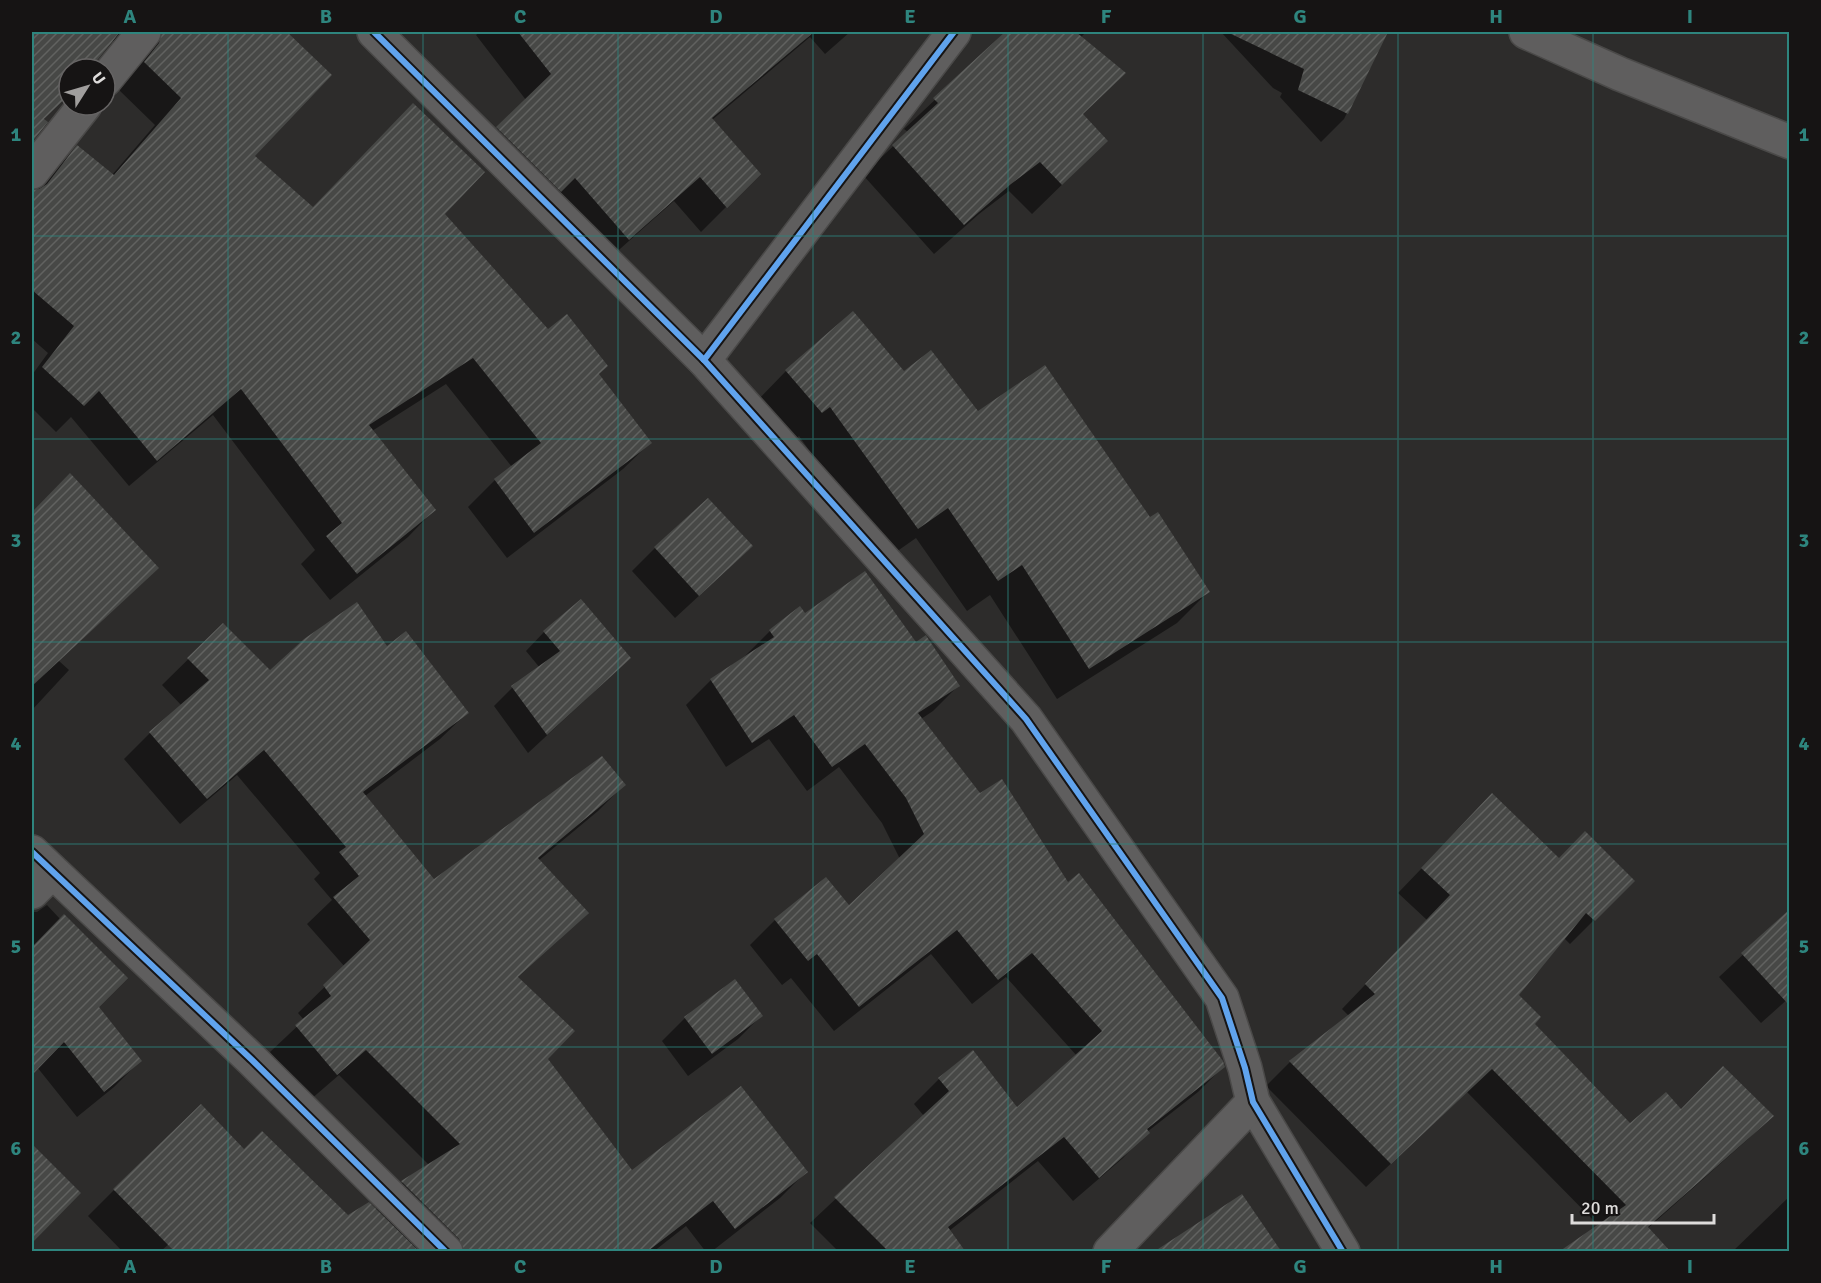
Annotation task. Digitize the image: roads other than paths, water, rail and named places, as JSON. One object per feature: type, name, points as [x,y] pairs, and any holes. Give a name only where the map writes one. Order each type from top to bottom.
[{"type":"street","points":[[117,65],[144,32]]},
{"type":"street","points":[[374,32],[704,360],[1026,719],[1222,998],[1245,1068],[1253,1102],[1343,1251]]},
{"type":"street","points":[[704,360],[954,32]]},
{"type":"street","points":[[1526,32],[1620,74],[1790,142]]},
{"type":"street","points":[[32,172],[76,117]]},
{"type":"street","points":[[38,872],[252,1060],[446,1251]]},
{"type":"street","points":[[1110,1251],[1253,1102]]}]
